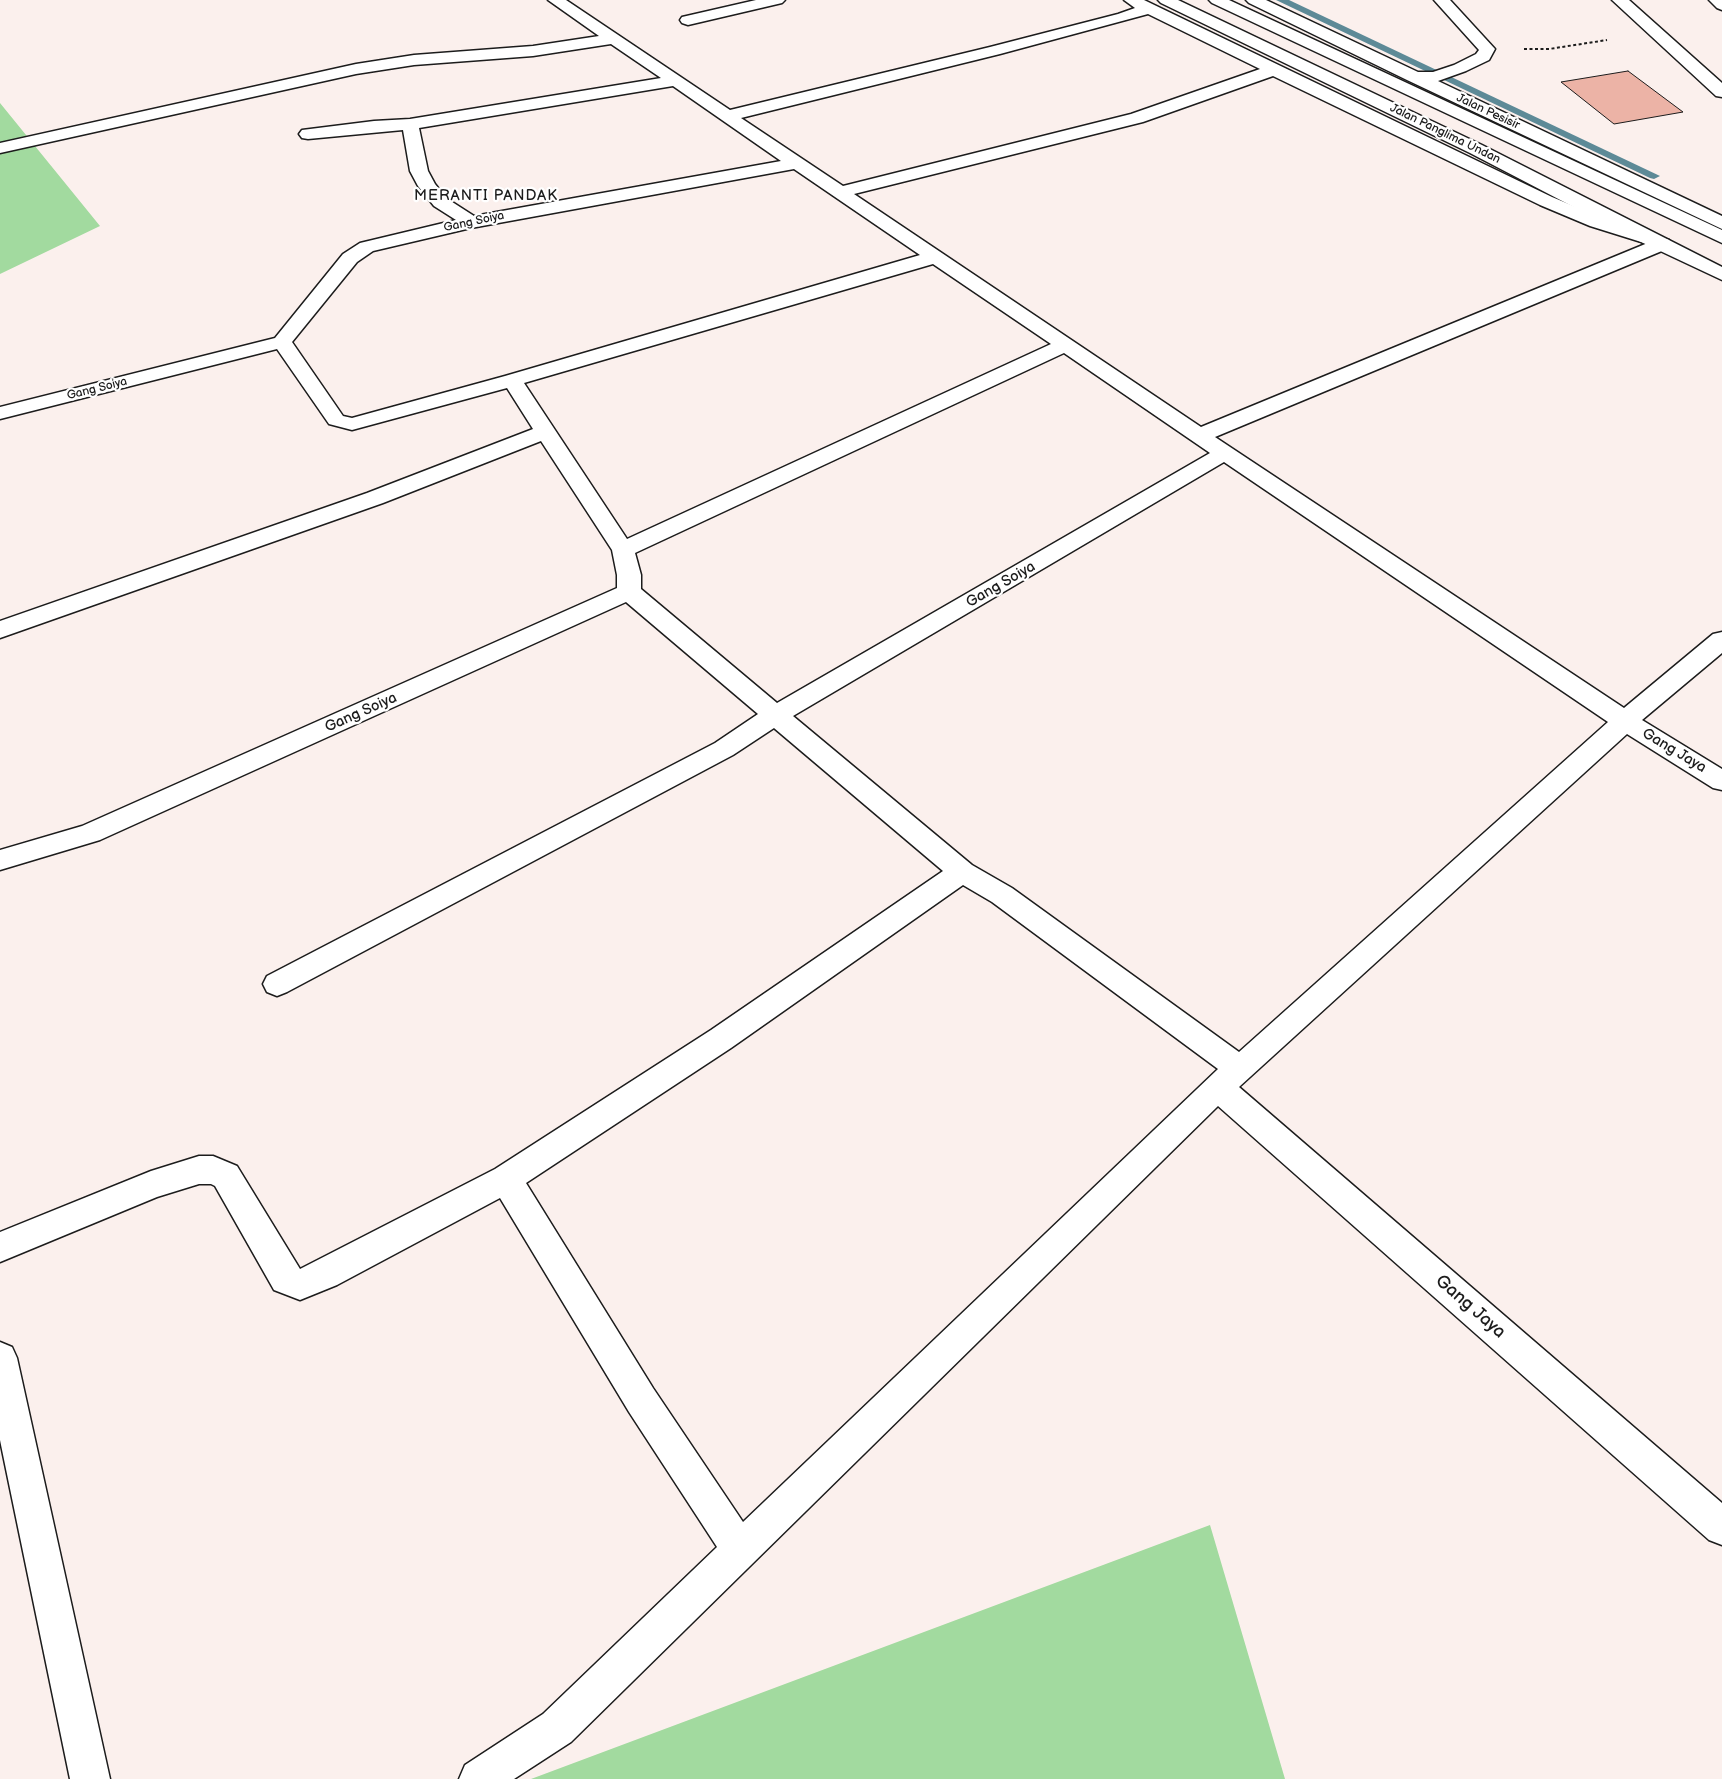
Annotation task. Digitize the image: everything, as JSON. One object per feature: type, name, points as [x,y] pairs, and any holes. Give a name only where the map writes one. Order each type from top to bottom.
[{"type":"street","name":"Gang Jaya","points":[[556,0],[1199,436],[1625,721],[1722,780]]},
{"type":"street","points":[[688,20],[777,0]]},
{"type":"street","name":"Jalan Panglima Undan","points":[[1166,0],[1476,149],[1722,274]]},
{"type":"street","name":"Jalan Panglima Undan","points":[[1217,0],[1722,237]]},
{"type":"street","name":"Jalan Pesisir","points":[[1254,0],[1722,223]]},
{"type":"street","points":[[1413,77],[1435,77],[1460,68],[1483,57],[1487,49],[1442,0]]},
{"type":"street","points":[[1620,0],[1722,92]]},
{"type":"street","points":[[1717,0],[1722,5]]},
{"type":"street","points":[[727,116],[994,51],[1123,17],[1140,7],[1538,197],[1596,222],[1654,241]]},
{"type":"street","points":[[1214,41],[1236,33]]},
{"type":"street","points":[[0,148],[262,91],[356,68],[414,60],[533,51],[613,39]]},
{"type":"street","points":[[840,192],[1137,118],[1272,71]]},
{"type":"street","points":[[308,134],[374,126],[410,124],[675,81]]},
{"type":"street","points":[[410,124],[419,171],[427,186],[440,202],[471,222]]},
{"type":"street","points":[[1476,149],[1504,135]]},
{"type":"street","name":"Gang Soiya","points":[[0,413],[282,342],[288,332],[357,252],[383,242],[471,222],[796,163]]},
{"type":"street","points":[[1199,436],[1654,241]]},
{"type":"street","points":[[282,342],[336,420],[352,424],[512,380],[935,257]]},
{"type":"street","points":[[623,550],[1065,345]]},
{"type":"street","points":[[512,380],[623,550],[629,575],[629,592],[776,715]]},
{"type":"street","points":[[0,630],[375,498],[546,431]]},
{"type":"street","name":"Gang Soiya","points":[[277,984],[724,749],[776,715],[1225,453]]},
{"type":"street","name":"Gang Soiya","points":[[0,860],[91,833],[629,592]]},
{"type":"street","points":[[479,1779],[557,1728],[1229,1078],[1625,721],[1722,640]]},
{"type":"street","name":"Gang Jaya","points":[[776,715],[962,872],[1002,895],[1229,1078],[1722,1527]]},
{"type":"street","points":[[0,1247],[151,1185],[199,1170],[213,1170],[226,1176],[286,1280],[300,1284],[325,1274],[506,1179],[721,1039],[962,872]]},
{"type":"street","points":[[506,1179],[641,1400],[740,1550]]},
{"type":"street","points":[[0,1358],[90,1779]]},
{"type":"path","points":[[1487,49],[1549,49],[1654,31]]},
{"type":"green space","points":[[0,103],[100,226],[0,274]]},
{"type":"green space","points":[[1210,1525],[1285,1779],[531,1779]]},
{"type":"building","points":[[1628,71],[1683,112],[1614,124],[1561,82]]},
{"type":"waterway","points":[[1281,0],[1654,176]]},
{"type":"district","name":"MERANTI PANDAK","points":[[486,196]]}]
